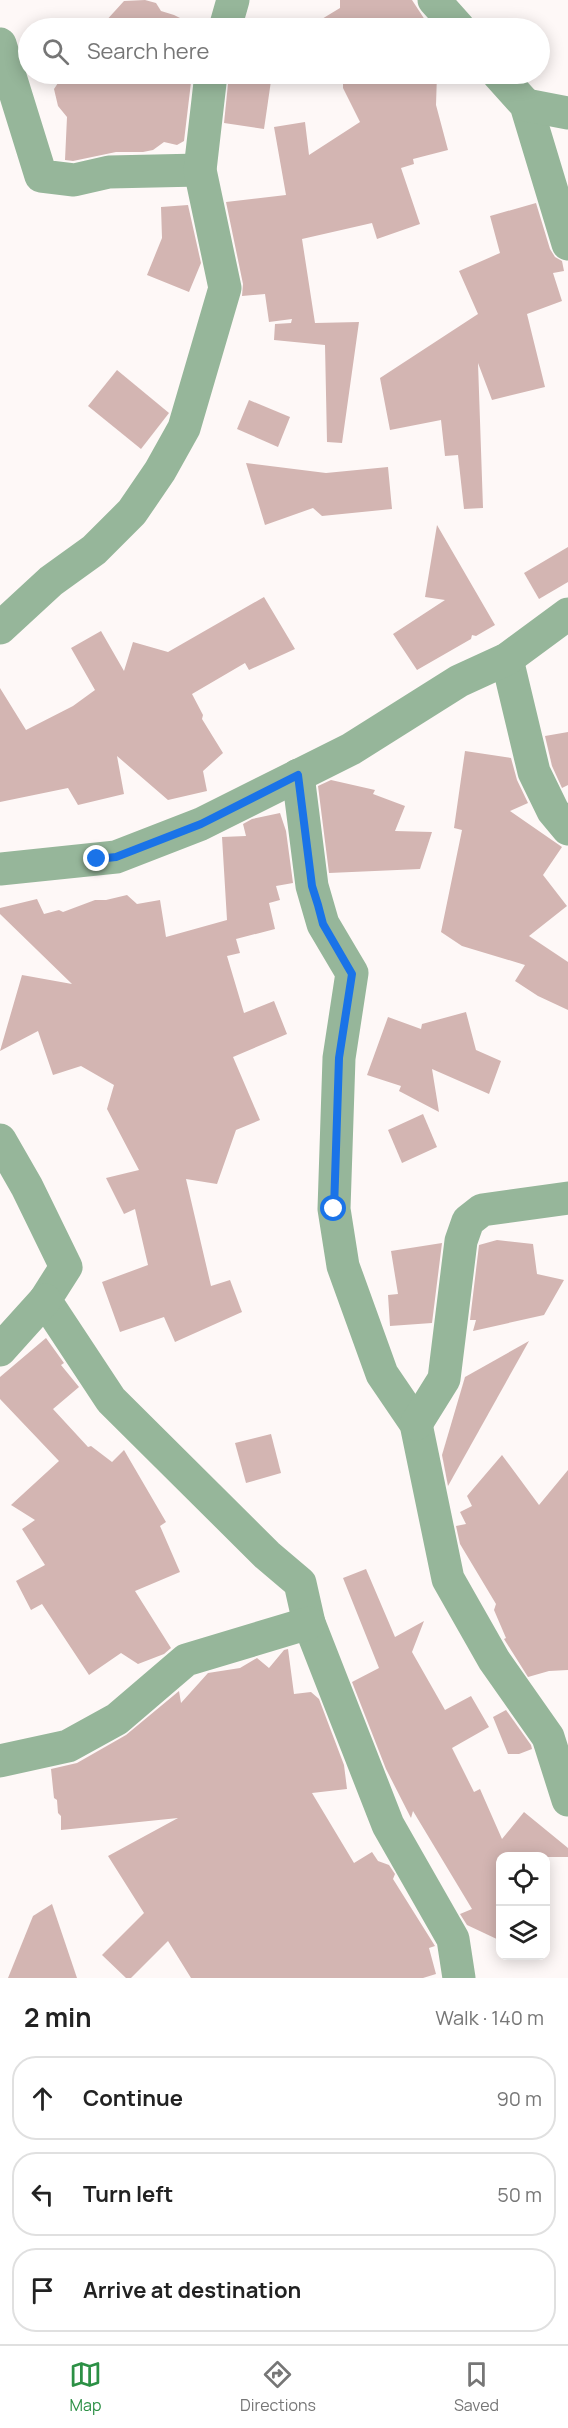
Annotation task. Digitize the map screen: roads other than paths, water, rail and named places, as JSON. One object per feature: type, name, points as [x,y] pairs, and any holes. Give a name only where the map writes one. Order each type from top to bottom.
[{"type":"street","points":[[228,18],[233,0]]},
{"type":"street","points":[[434,0],[450,18]]},
{"type":"street","points":[[0,44],[41,176],[74,180],[109,172],[200,170]]},
{"type":"street","points":[[0,628],[51,581],[94,550],[132,512],[160,471],[184,428],[225,288],[200,170],[210,84]]},
{"type":"street","points":[[507,84],[526,105],[568,244]]},
{"type":"street","points":[[526,105],[568,113]]},
{"type":"street","points":[[0,869],[116,857],[201,824],[351,749],[459,681],[507,659],[568,614]]},
{"type":"street","points":[[507,659],[534,772],[553,811],[568,829]]},
{"type":"street","points":[[298,775],[312,886],[323,924],[352,974],[339,1058],[334,1209],[343,1266],[382,1374],[416,1424],[448,1579],[494,1660],[548,1737],[568,1800]]},
{"type":"street","points":[[0,1140],[27,1187],[66,1267],[45,1300],[0,1350]]},
{"type":"street","points":[[416,1424],[444,1379],[461,1241],[468,1221],[482,1210],[568,1198]]},
{"type":"street","points":[[45,1300],[111,1400],[250,1539],[300,1584],[309,1623],[388,1825],[453,1939],[459,1978]]},
{"type":"street","points":[[0,1761],[68,1746],[117,1719],[186,1660],[309,1623]]}]
